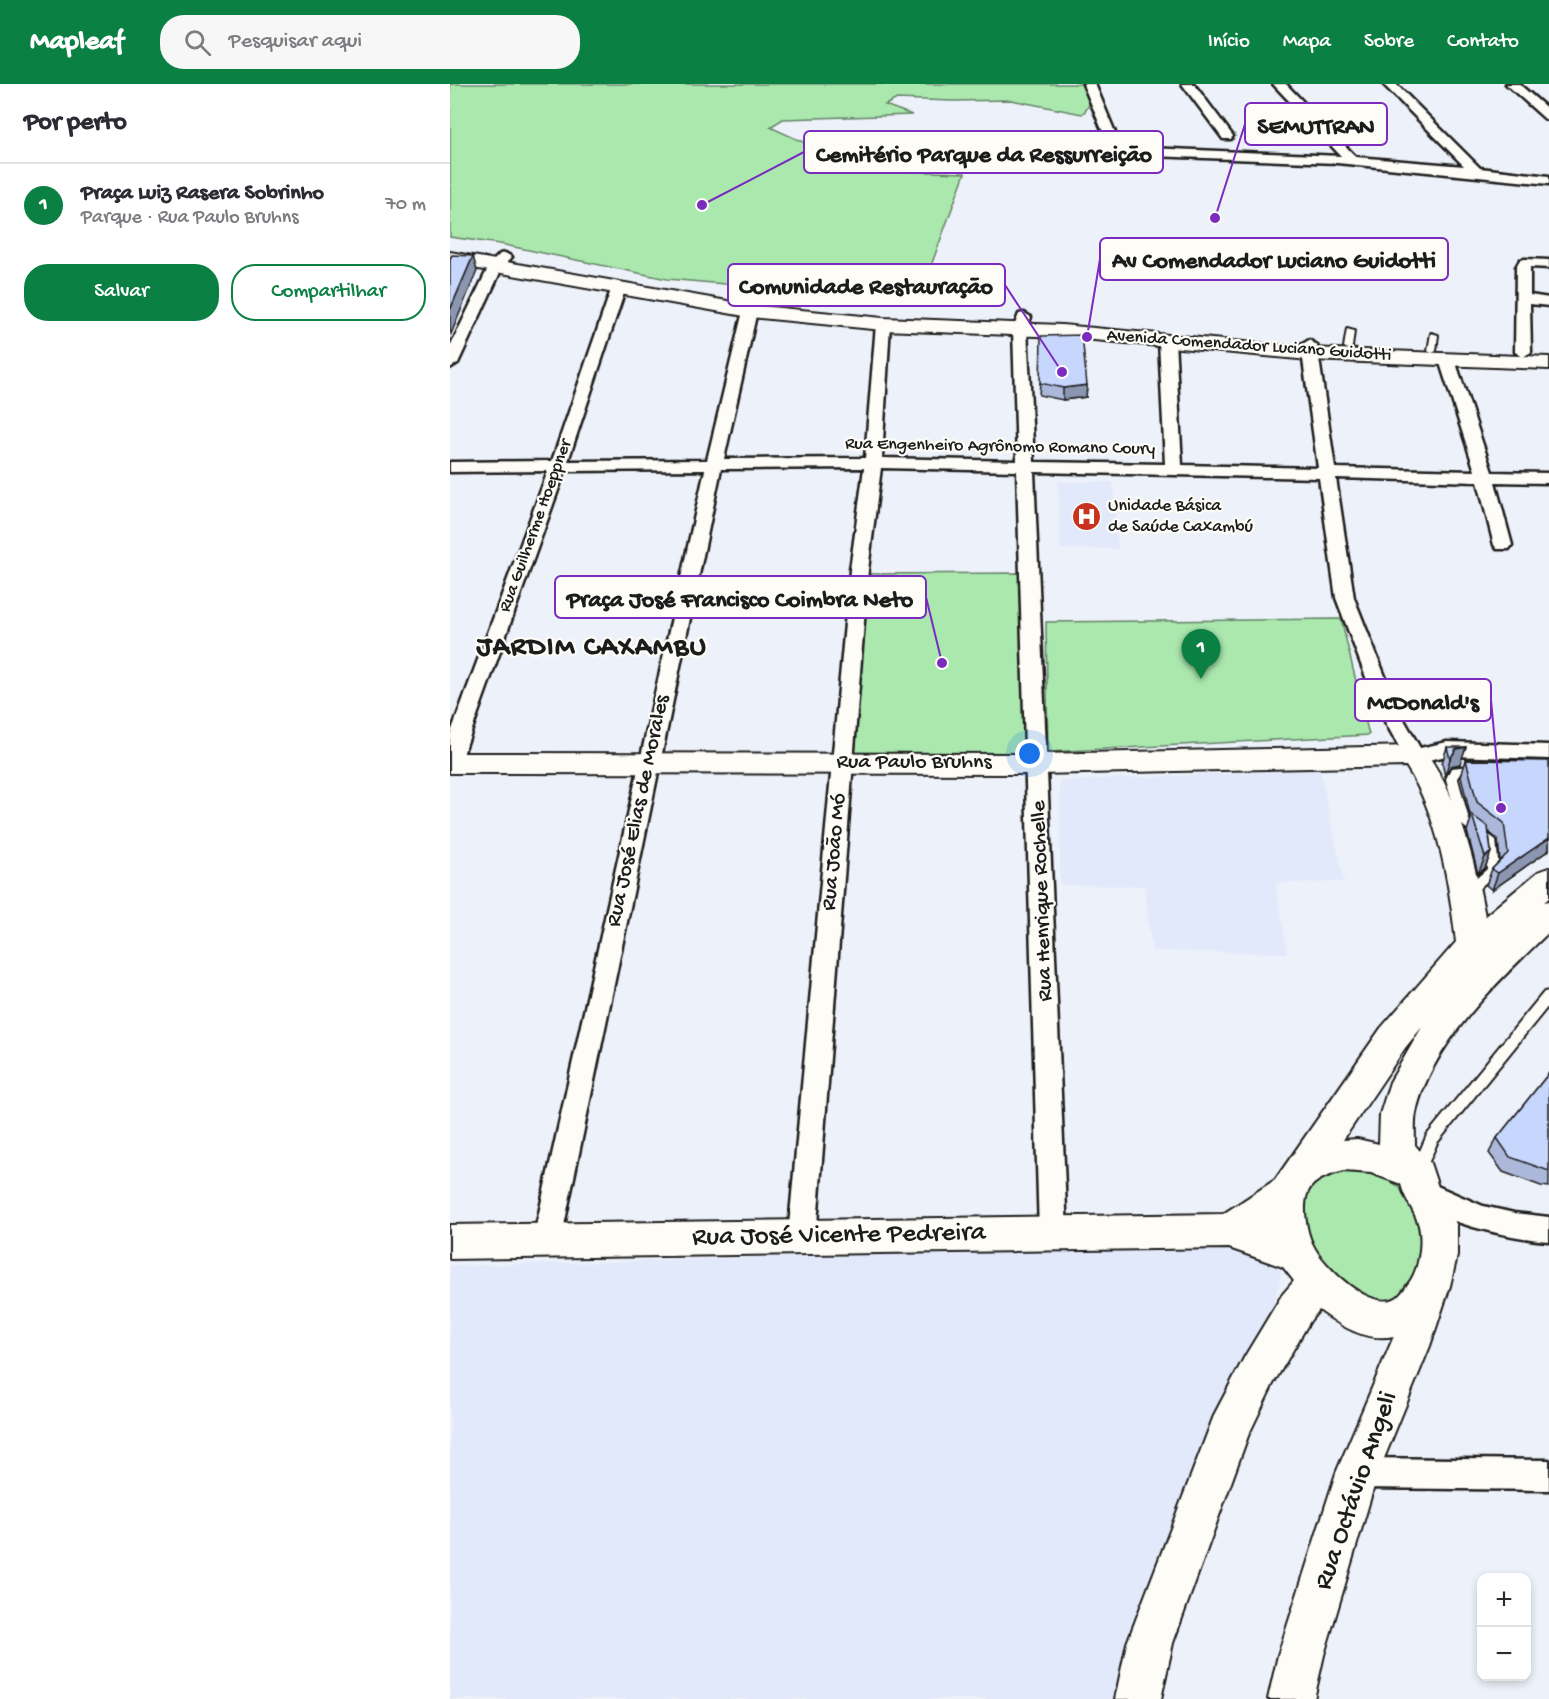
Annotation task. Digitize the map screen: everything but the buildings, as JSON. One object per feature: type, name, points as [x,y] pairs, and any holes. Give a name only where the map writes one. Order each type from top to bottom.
[{"type":"main road","name":"Avenida Comendador Luciano Guidotti","points":[[450,248],[684,301],[750,311],[883,324],[1022,323],[1166,329],[1309,350],[1349,339],[1549,363]]},
{"type":"main road","name":"Avenida Comendador Luciano Guidotti","points":[[450,258],[501,261],[755,297],[1022,323],[1167,340],[1309,350],[1438,349],[1549,352]]},
{"type":"main road","name":"Rua Paulo Bruhns","points":[[450,763],[1038,764],[1414,756]]},
{"type":"main road","points":[[1414,756],[1423,767],[1437,794],[1464,895],[1473,945]]},
{"type":"main road","points":[[1549,880],[1473,945],[1393,1038],[1293,1183],[1287,1218],[1307,1268],[1330,1296],[1357,1314],[1384,1319],[1408,1314],[1431,1286],[1438,1256],[1438,1226],[1419,1182],[1397,1147],[1396,1127],[1401,1101],[1421,1056],[1448,1019],[1498,960],[1549,913]]},
{"type":"main road","points":[[1229,1231],[1315,1164],[1334,1156],[1356,1154],[1378,1158],[1419,1182]]},
{"type":"main road","name":"Rua José Vicente Pedreira","points":[[450,1242],[1229,1231],[1307,1268]]},
{"type":"main road","points":[[1138,1699],[1150,1643],[1230,1428],[1259,1370],[1296,1308],[1307,1268]]},
{"type":"main road","name":"Rua Octávio Angeli","points":[[1291,1699],[1301,1655],[1357,1473],[1410,1346],[1431,1286]]},
{"type":"street","points":[[1089,84],[1116,149],[1352,160],[1549,180]]},
{"type":"street","points":[[1188,84],[1227,136]]},
{"type":"street","points":[[1279,84],[1352,160]]},
{"type":"street","points":[[1389,84],[1476,171]]},
{"type":"street","points":[[1512,84],[1549,116]]},
{"type":"street","points":[[1509,175],[1549,170]]},
{"type":"street","points":[[450,363],[501,261]]},
{"type":"street","points":[[1523,352],[1523,267],[1525,263],[1549,264]]},
{"type":"street","name":"Rua Guilherme Hoeppner","points":[[450,763],[558,467],[619,287]]},
{"type":"street","points":[[1523,299],[1549,302]]},
{"type":"street","name":"Rua José Elias de Morales","points":[[547,1240],[714,465],[750,311]]},
{"type":"street","name":"Rua Henrique Rochelle","points":[[1022,323],[1053,1233]]},
{"type":"street","name":"Rua João Mó","points":[[802,1237],[859,570],[873,463],[883,324]]},
{"type":"street","points":[[1167,340],[1174,470]]},
{"type":"street","points":[[1438,349],[1485,477],[1503,545]]},
{"type":"street","points":[[1309,350],[1345,598],[1388,709],[1414,756],[1447,748],[1549,752]]},
{"type":"street","name":"Rua Engenheiro Agrônomo Romano Coury","points":[[450,467],[873,463],[1549,478]]},
{"type":"street","points":[[1419,1182],[1456,1210],[1499,1223],[1549,1229]]},
{"type":"street","points":[[1357,1473],[1549,1475]]},
{"type":"lane","points":[[1464,895],[1493,870],[1490,840],[1464,822],[1452,779],[1455,771],[1490,770]]},
{"type":"lane","points":[[1419,1182],[1432,1139],[1549,996]]},
{"type":"shaded area","name":"Unidade Básica de Saúde Caxambú","points":[[1058,482],[1113,482],[1118,549],[1060,549]]},
{"type":"shaded area","points":[[1320,769],[1344,882],[1276,883],[1287,953],[1152,951],[1144,886],[1060,885],[1060,781]]},
{"type":"shaded area","points":[[1207,1246],[1283,1265],[1275,1299],[1128,1667],[1122,1699],[450,1699],[450,1266]]},
{"type":"green space","points":[[450,84],[1084,84],[1090,100],[1082,114],[1011,100],[897,99],[885,105],[912,115],[783,119],[770,127],[864,170],[965,173],[918,301],[667,279],[500,244],[450,237]]},
{"type":"green space","points":[[1024,573],[1028,753],[850,753],[866,574]]},
{"type":"green space","points":[[1341,619],[1369,735],[1048,752],[1046,622]]},
{"type":"green space","points":[[1341,1166],[1378,1173],[1398,1186],[1412,1201],[1421,1220],[1423,1262],[1409,1294],[1380,1308],[1320,1270],[1300,1210],[1311,1184]]},
{"type":"place","name":"Cemitério Parque da Ressurreição","points":[[702,205]]},
{"type":"place","name":"SEMUTTRAN","points":[[1215,218]]},
{"type":"place","name":"Av Comendador Luciano Guidotti","points":[[1087,337]]},
{"type":"place","name":"Comunidade Restauração","points":[[1062,372]]},
{"type":"place","name":"Unidade Básica de Saúde Caxambú","points":[[1087,516]]},
{"type":"place","name":"Praça José Francisco Coimbra Neto","points":[[942,663]]},
{"type":"place","name":"Praça Luiz Rasera Sobrinho","points":[[1201,679]]},
{"type":"place","name":"McDonald's","points":[[1501,808]]},
{"type":"district","name":"JARDIM CAXAMBU","points":[[592,648]]}]
